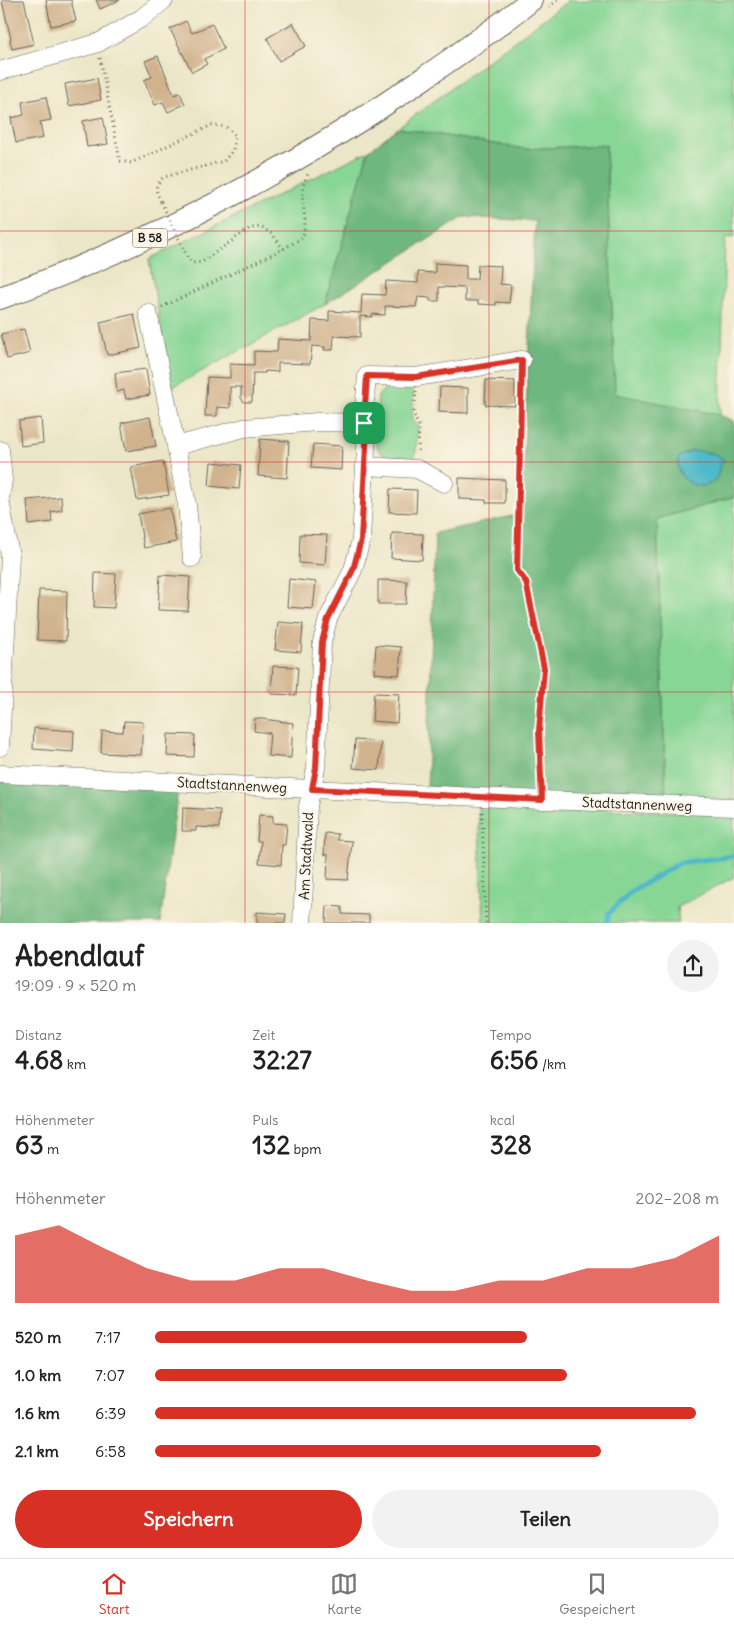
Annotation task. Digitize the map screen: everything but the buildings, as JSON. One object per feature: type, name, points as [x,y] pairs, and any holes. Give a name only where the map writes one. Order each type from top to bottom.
[{"type":"main road","name":"B 58","points":[[0,298],[63,276],[218,204],[382,108],[508,18],[537,5]]},
{"type":"street","points":[[0,71],[98,43],[142,18],[164,0]]},
{"type":"street","points":[[148,313],[187,505],[192,558]]},
{"type":"street","points":[[416,377],[522,360]]},
{"type":"street","name":"Am Stadtwald","points":[[302,923],[308,806],[316,768],[322,642],[328,619],[353,570],[361,540],[366,466],[367,428],[364,423],[367,376],[416,377]]},
{"type":"street","points":[[176,446],[244,428],[317,422],[364,423]]},
{"type":"street","points":[[0,450],[4,480],[0,500],[10,554],[0,747]]},
{"type":"street","points":[[366,466],[416,469],[444,483]]},
{"type":"street","name":"Stadtstannenweg","points":[[0,774],[542,800],[734,807]]},
{"type":"path","points":[[537,5],[558,0]]},
{"type":"path","points":[[98,43],[120,161],[131,163],[212,125],[226,127],[235,135],[233,150],[224,161],[164,177],[158,183],[156,190],[161,202],[192,263],[202,262],[250,228],[262,227],[273,235],[283,248]]},
{"type":"path","points":[[148,313],[297,241],[304,233],[302,186],[307,175],[315,169]]},
{"type":"path","points":[[522,360],[517,570],[526,582],[544,668],[539,731],[542,800]]},
{"type":"path","points":[[416,377],[414,415],[419,427],[416,469]]},
{"type":"path","points":[[481,796],[486,923]]},
{"type":"green space","points":[[569,0],[734,0],[734,237],[725,239],[720,415],[615,394],[606,145],[524,149],[398,128]]},
{"type":"green space","points":[[398,128],[524,149],[606,145],[615,394],[720,415],[734,421],[734,497],[657,519],[666,800],[427,792],[435,533],[521,514],[535,221],[464,217],[325,304],[368,151]]},
{"type":"green space","points":[[368,151],[325,304],[171,388],[149,259]]},
{"type":"green space","points":[[414,384],[412,417],[418,428],[415,458],[388,456],[380,452],[376,444],[378,396],[385,388],[394,385]]},
{"type":"green space","points":[[734,497],[734,800],[666,800],[657,519]]},
{"type":"green space","points":[[0,781],[178,790],[160,923],[0,923]]},
{"type":"green space","points":[[478,804],[734,815],[734,877],[677,907],[679,923],[483,923]]},
{"type":"water","points":[[692,451],[714,454],[725,461],[720,463],[717,476],[711,483],[704,486],[690,483],[680,473],[679,457]]},
{"type":"waterway","points":[[607,923],[609,913],[632,891],[679,863],[734,856]]},
{"type":"route","points":[[522,360],[517,570],[526,582],[544,668],[539,731],[542,800],[312,789],[316,768],[322,642],[328,619],[353,570],[361,540],[367,428],[364,423],[367,376],[416,377],[522,360]]}]
